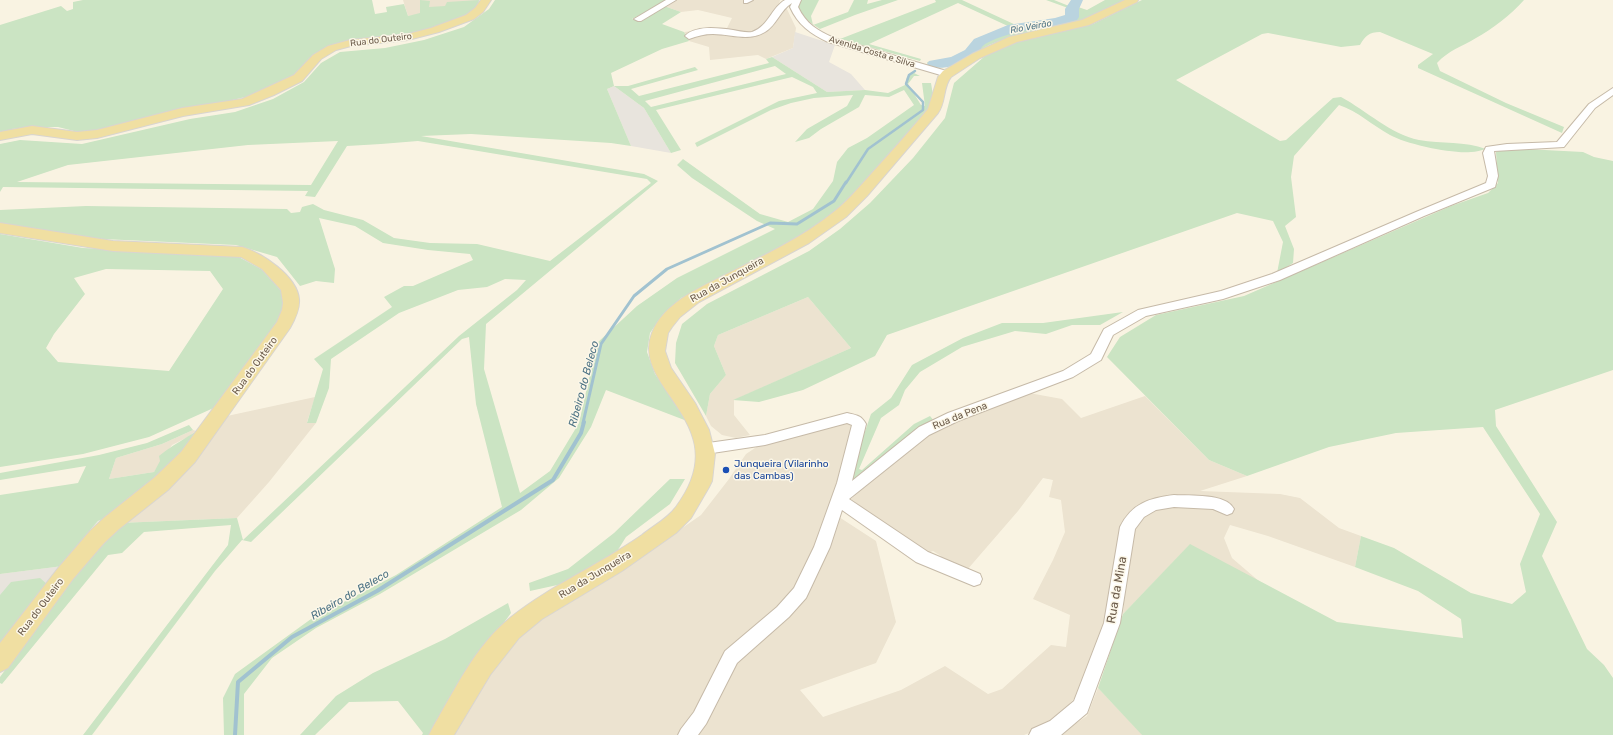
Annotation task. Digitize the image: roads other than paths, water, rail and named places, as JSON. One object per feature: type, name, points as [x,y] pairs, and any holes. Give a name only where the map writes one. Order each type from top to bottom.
[{"type":"main road","name":"Rua do Outeiro","points":[[0,136],[32,130],[77,136],[97,134],[182,112],[245,102],[270,92],[298,78],[317,57],[332,48],[350,43],[408,38],[436,30],[470,17],[479,10],[486,0]]},
{"type":"main road","points":[[947,74],[976,56],[1013,39],[1086,23],[1133,0]]},
{"type":"main road","name":"Rua da Junqueira","points":[[441,735],[489,656],[511,631],[542,607],[632,553],[677,521],[692,503],[705,476],[707,456],[706,448],[698,423],[659,362],[656,345],[664,325],[680,306],[810,235],[842,213],[934,110],[938,100],[942,80],[947,74]]},
{"type":"main road","name":"Rua do Outeiro","points":[[0,228],[113,246],[242,252],[251,255],[267,265],[284,283],[291,296],[290,310],[274,340],[188,457],[161,484],[112,523],[97,537],[66,573],[0,661]]},
{"type":"street","points":[[638,19],[672,0]]},
{"type":"street","points":[[690,36],[706,31],[746,35],[756,33],[771,24],[781,6],[791,0]]},
{"type":"street","name":"Avenida Costa e Silva","points":[[797,0],[794,7],[803,24],[814,32],[830,40],[947,74]]},
{"type":"street","name":"Rua da Pena","points":[[838,499],[924,431],[954,417],[1068,374],[1096,357],[1108,332],[1142,313],[1223,295],[1276,278],[1420,214],[1491,185],[1493,176],[1488,153],[1490,149],[1499,147],[1544,147],[1560,145],[1592,106],[1613,91]]},
{"type":"street","points":[[686,735],[700,718],[731,657],[783,612],[800,593],[822,547],[844,483],[859,424],[856,420],[847,418],[766,440],[706,448]]},
{"type":"street","points":[[838,499],[922,557],[974,579]]},
{"type":"street","name":"Rua da Mina","points":[[1038,735],[1056,728],[1081,707],[1112,623],[1128,527],[1139,514],[1154,504],[1174,501],[1215,503],[1227,509]]},
{"type":"waterway","name":"Rio Veirão","points":[[934,64],[955,61],[970,53],[979,42],[1013,28],[1057,22],[1072,17],[1072,9],[1077,0]]},
{"type":"waterway","name":"Ribeiro do Beleco","points":[[846,183],[868,149],[923,110],[923,102],[906,84],[909,75],[915,71]]},
{"type":"waterway","name":"Ribeiro do Beleco","points":[[583,423],[601,344],[634,296],[667,269],[770,223],[797,224],[834,201],[846,182]]},
{"type":"waterway","name":"Ribeiro do Beleco","points":[[235,735],[238,682],[292,637],[377,591],[553,480],[581,433],[584,422]]},
{"type":"place","name":"Junqueira (Vilarinho das Cambas)","points":[[726,470]]}]
